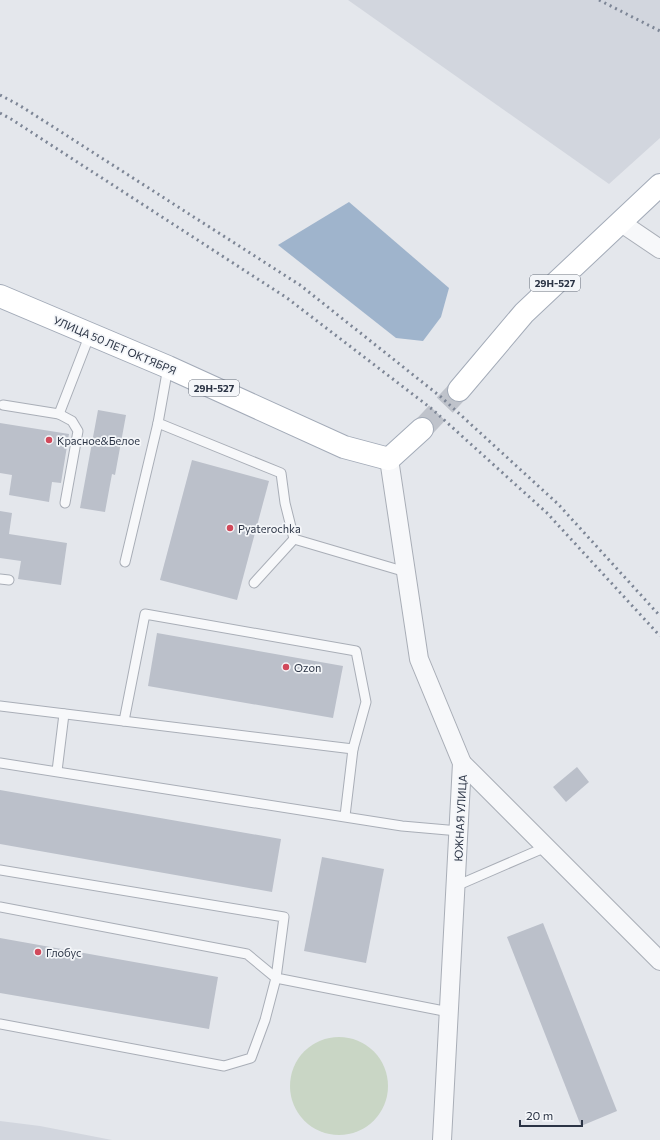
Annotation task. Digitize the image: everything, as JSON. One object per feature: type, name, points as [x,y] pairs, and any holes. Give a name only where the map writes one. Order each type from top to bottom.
[{"type":"main road","name":"29Н-527","points":[[459,390],[524,313],[660,185]]},
{"type":"main road","name":"УЛИЦА 50 ЛЕТ ОКТЯБРЯ","points":[[0,296],[168,367],[344,447],[389,459]]},
{"type":"main road","points":[[389,459],[422,429]]},
{"type":"street","points":[[620,222],[660,249]]},
{"type":"street","name":"ЮЖНАЯ УЛИЦА","points":[[389,459],[419,660],[462,764],[442,1140]]},
{"type":"street","points":[[462,764],[660,961]]},
{"type":"lane","points":[[59,414],[90,334]]},
{"type":"lane","points":[[125,562],[158,424],[168,367]]},
{"type":"lane","points":[[3,405],[59,414],[72,421],[78,431],[65,502]]},
{"type":"lane","points":[[158,424],[281,473],[285,502],[294,540]]},
{"type":"lane","points":[[294,540],[406,572]]},
{"type":"lane","points":[[254,583],[294,540]]},
{"type":"lane","points":[[124,721],[145,614],[356,651],[366,702],[353,749],[345,816]]},
{"type":"lane","points":[[0,706],[353,749]]},
{"type":"lane","points":[[57,772],[64,714]]},
{"type":"lane","points":[[0,763],[402,826],[459,830]]},
{"type":"lane","points":[[456,886],[546,847]]},
{"type":"lane","points":[[0,870],[284,917],[276,978],[265,1020],[251,1058],[224,1066],[0,1024]]},
{"type":"lane","points":[[0,907],[247,954],[276,978],[449,1012]]},
{"type":"shaded area","points":[[348,0],[660,0],[660,138],[609,184]]},
{"type":"shaded area","points":[[0,1121],[40,1126],[112,1140],[0,1140]]},
{"type":"green space","points":[[339,1037],[358,1041],[374,1051],[384,1067],[388,1086],[384,1105],[374,1121],[358,1131],[339,1135],[320,1131],[304,1121],[294,1105],[290,1086],[294,1067],[304,1051],[320,1041]]},
{"type":"water","points":[[349,202],[449,288],[441,317],[423,341],[396,338],[278,245]]},
{"type":"building","points":[[98,410],[126,415],[115,475],[112,474],[105,512],[80,508]]},
{"type":"building","points":[[0,423],[69,434],[61,483],[52,482],[49,502],[9,495],[12,475],[0,473]]},
{"type":"building","points":[[192,460],[269,481],[237,600],[160,580]]},
{"type":"building","points":[[0,511],[12,513],[9,534],[67,543],[61,585],[18,579],[21,561],[0,558]]},
{"type":"building","points":[[157,633],[343,666],[333,718],[148,686]]},
{"type":"building","points":[[577,767],[589,782],[566,802],[553,787]]},
{"type":"building","points":[[0,790],[281,839],[272,892],[0,844]]},
{"type":"building","points":[[322,857],[384,869],[366,963],[304,951]]},
{"type":"building","points":[[543,923],[617,1111],[581,1126],[507,937]]},
{"type":"building","points":[[0,938],[218,977],[209,1029],[0,993]]},
{"type":"tunnel","points":[[422,429],[459,390]]},
{"type":"railway","points":[[599,0],[660,31]]},
{"type":"railway","points":[[0,95],[19,105],[300,285],[441,397],[558,504],[660,616]]},
{"type":"railway","points":[[0,113],[287,298],[432,409],[547,513],[660,636]]},
{"type":"place","name":"Красное&Белое","points":[[49,440]]},
{"type":"place","name":"Pyaterochka","points":[[230,528]]},
{"type":"place","name":"Ozon","points":[[286,667]]},
{"type":"place","name":"Глобус","points":[[38,952]]}]
